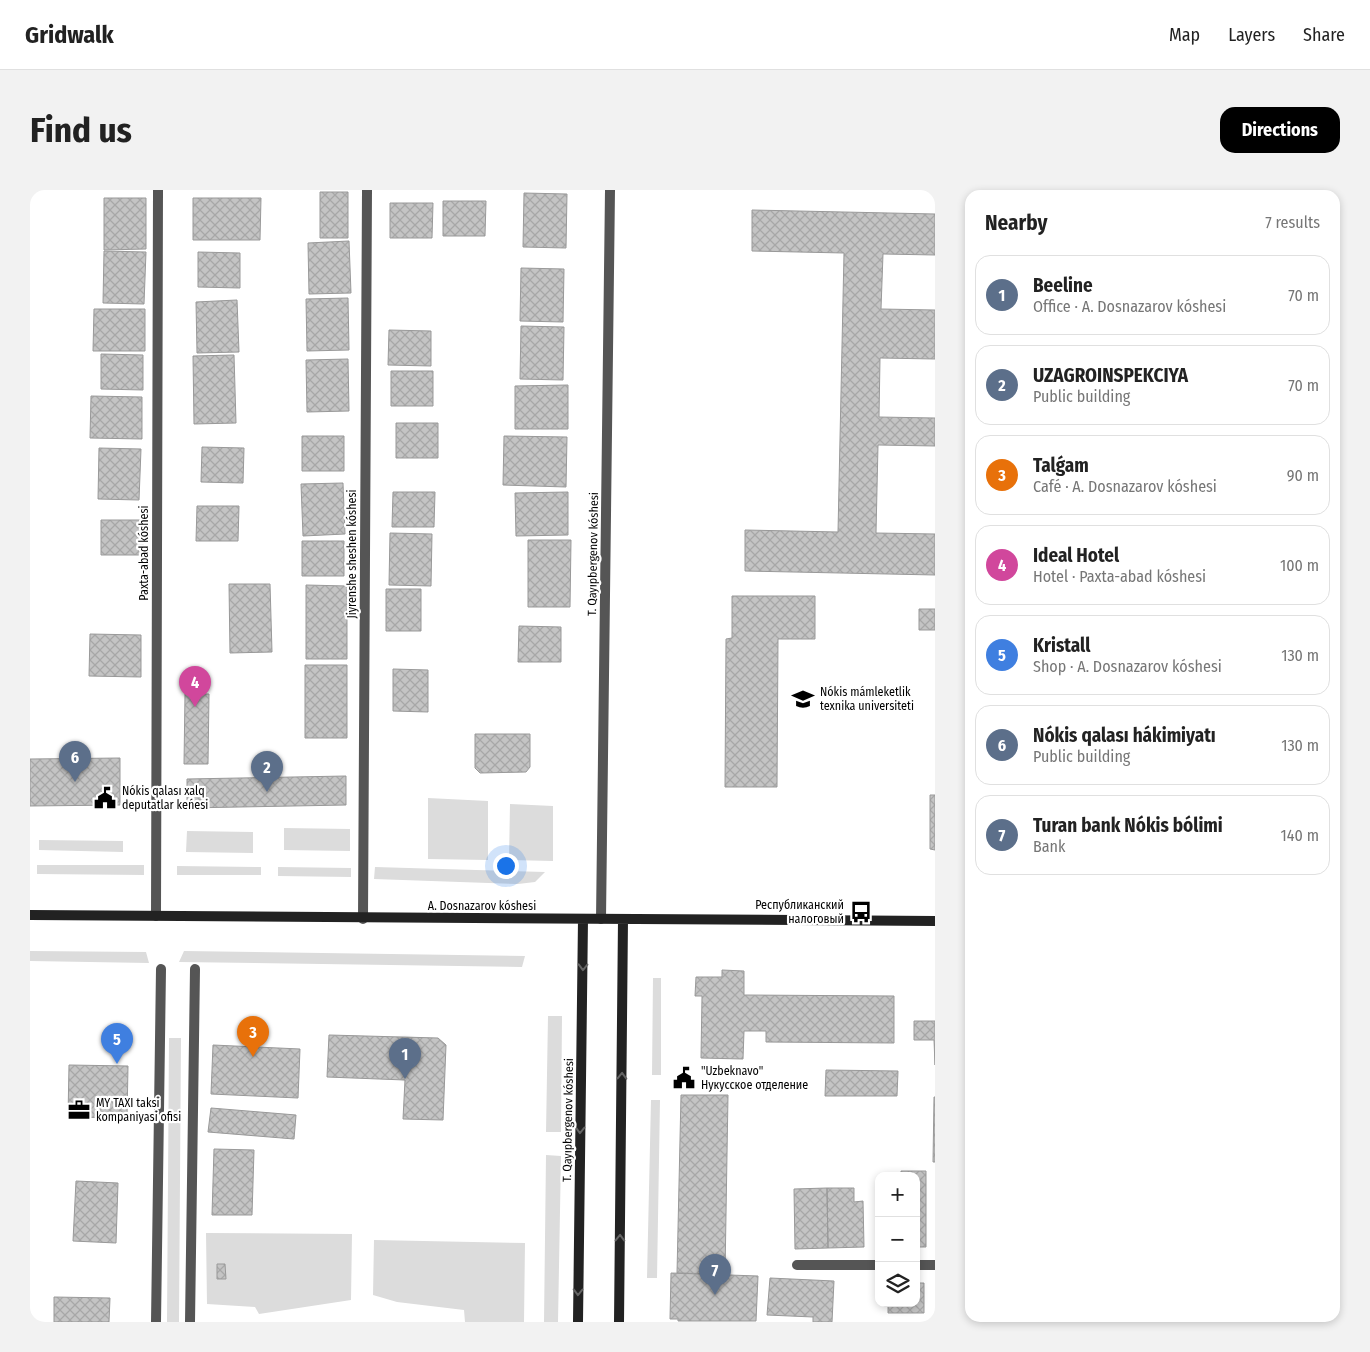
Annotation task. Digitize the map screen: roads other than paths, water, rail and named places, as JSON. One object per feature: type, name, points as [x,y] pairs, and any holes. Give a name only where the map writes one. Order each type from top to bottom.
[{"type":"main road","name":"A. Dosnazarov kóshesi","points":[[30,915],[363,919],[601,918],[935,921]]},
{"type":"main road","name":"T. Qayıpbergenov kóshesi","points":[[578,1322],[583,919]]},
{"type":"main road","points":[[619,1322],[623,919]]},
{"type":"street","name":"Paxta-abad kóshesi","points":[[156,916],[158,190]]},
{"type":"street","name":"Jiyrenshe sheshen kóshesi","points":[[363,919],[367,190]]},
{"type":"street","name":"T. Qayıpbergenov kóshesi","points":[[601,918],[610,190]]},
{"type":"street","points":[[156,1322],[161,969]]},
{"type":"street","points":[[190,1322],[195,969]]},
{"type":"street","points":[[797,1265],[875,1265]]},
{"type":"street","points":[[920,1265],[935,1265]]},
{"type":"place","name":"Nókis mámleketlik texnika universiteti","points":[[803,699]]},
{"type":"place","name":"Ideal Hotel","points":[[195,707]]},
{"type":"place","name":"Nókis qalası hákimiyatı","points":[[75,782]]},
{"type":"place","name":"UZAGROINSPEKCIYA","points":[[267,792]]},
{"type":"place","name":"Nókis qalası xalq deputatlar keńesi","points":[[105,798]]},
{"type":"place","name":"Республиканский налоговый","points":[[861,912]]},
{"type":"place","name":"Talǵam","points":[[253,1057]]},
{"type":"place","name":"Kristall","points":[[117,1064]]},
{"type":"place","name":"\"Uzbeknavo\" Нукусское отделение","points":[[684,1078]]},
{"type":"place","name":"Beeline","points":[[405,1079]]},
{"type":"place","name":"MY TAXI taksi kompaniyasi ofisi","points":[[79,1110]]},
{"type":"place","name":"Turan bank Nókis bólimi","points":[[715,1295]]}]
